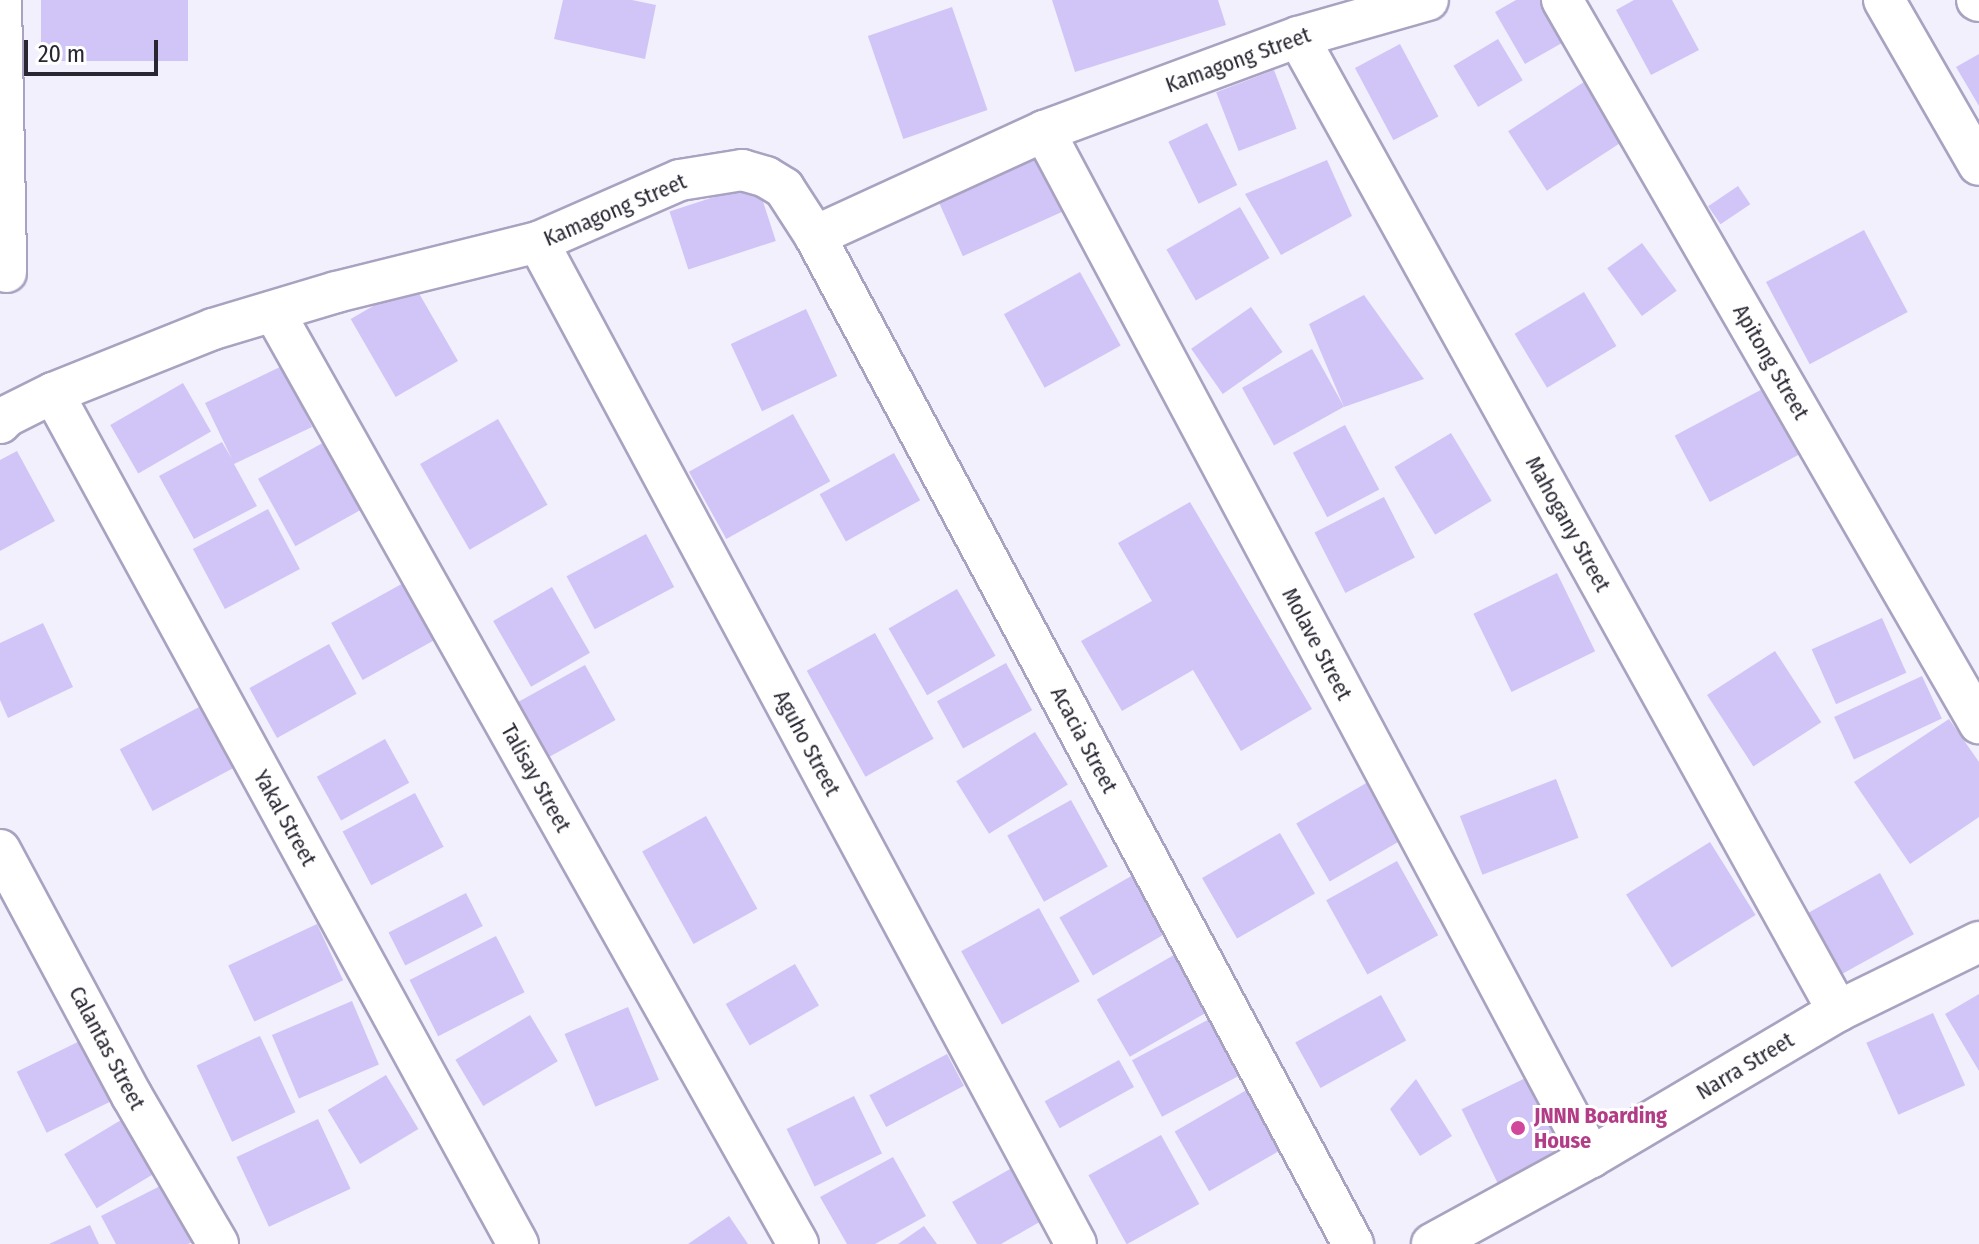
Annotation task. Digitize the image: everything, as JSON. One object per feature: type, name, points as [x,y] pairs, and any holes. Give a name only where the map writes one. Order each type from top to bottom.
[{"type":"street","points":[[1,0],[6,272]]},
{"type":"street","name":"Kamagong Street","points":[[0,423],[53,393],[171,343],[336,292],[538,242],[680,180],[742,170],[766,177],[784,188],[815,236],[1044,131],[1298,37],[1428,0]]},
{"type":"street","name":"Apitong Street","points":[[1562,0],[1979,723]]},
{"type":"street","points":[[1884,0],[1979,165]]},
{"type":"street","name":"Mahogany Street","points":[[1298,37],[1838,1011]]},
{"type":"street","name":"Molave Street","points":[[1044,131],[1591,1157]]},
{"type":"street","name":"Acacia Street","points":[[815,236],[1353,1244]]},
{"type":"street","name":"Aguho Street","points":[[538,242],[1076,1244]]},
{"type":"street","name":"Talisay Street","points":[[274,312],[798,1244]]},
{"type":"street","name":"Yakal Street","points":[[53,393],[518,1244]]},
{"type":"street","name":"Calantas Street","points":[[0,850],[132,1096],[218,1244]]},
{"type":"street","name":"Narra Street","points":[[1432,1244],[1591,1157],[1838,1011],[1979,942]]},
{"type":"building","points":[[41,0],[188,0],[188,61],[41,61]]},
{"type":"building","points":[[563,0],[632,0],[656,5],[645,59],[554,39]]},
{"type":"building","points":[[1052,0],[1218,0],[1226,25],[1075,72]]},
{"type":"building","points":[[1516,0],[1557,0],[1576,35],[1525,64],[1495,12]]},
{"type":"building","points":[[1634,0],[1672,0],[1699,50],[1651,75],[1616,10]]},
{"type":"building","points":[[952,7],[987,110],[903,139],[868,36]]},
{"type":"building","points":[[1498,39],[1523,80],[1478,107],[1453,66]]},
{"type":"building","points":[[1400,44],[1438,116],[1393,140],[1355,68]]},
{"type":"building","points":[[1979,54],[1979,106],[1956,67]]},
{"type":"building","points":[[1274,70],[1297,129],[1239,151],[1216,92]]},
{"type":"building","points":[[1587,80],[1626,140],[1547,191],[1508,131]]},
{"type":"building","points":[[1207,123],[1237,185],[1199,204],[1168,142]]},
{"type":"building","points":[[1038,157],[1062,212],[963,256],[938,201]]},
{"type":"building","points":[[1327,160],[1352,216],[1281,255],[1245,194]]},
{"type":"building","points":[[757,183],[776,241],[688,269],[670,211]]},
{"type":"building","points":[[1738,186],[1750,204],[1720,224],[1708,206]]},
{"type":"building","points":[[1240,207],[1270,258],[1196,301],[1166,250]]},
{"type":"building","points":[[1864,230],[1908,312],[1810,364],[1766,282]]},
{"type":"building","points":[[1642,243],[1677,291],[1642,316],[1607,268]]},
{"type":"building","points":[[1080,272],[1121,345],[1045,388],[1004,314]]},
{"type":"building","points":[[413,283],[458,361],[396,397],[351,319]]},
{"type":"building","points":[[1584,292],[1616,346],[1547,388],[1515,334]]},
{"type":"building","points":[[1364,295],[1424,379],[1344,407],[1309,324]]},
{"type":"building","points":[[1251,307],[1283,352],[1223,394],[1191,349]]},
{"type":"building","points":[[806,309],[837,376],[762,411],[731,344]]},
{"type":"building","points":[[1312,349],[1344,407],[1274,446],[1242,388]]},
{"type":"building","points":[[282,366],[312,427],[234,464],[257,506],[194,539],[159,476],[222,442],[232,459],[205,403]]},
{"type":"building","points":[[183,383],[211,431],[138,473],[110,425]]},
{"type":"building","points":[[1770,385],[1805,451],[1710,502],[1675,436]]},
{"type":"building","points":[[793,414],[830,481],[726,539],[689,472]]},
{"type":"building","points":[[498,419],[548,505],[470,550],[420,464]]},
{"type":"building","points":[[1345,425],[1379,489],[1327,517],[1293,453]]},
{"type":"building","points":[[1451,433],[1492,501],[1435,535],[1394,467]]},
{"type":"building","points":[[328,440],[365,507],[295,546],[258,479]]},
{"type":"building","points":[[17,451],[55,521],[0,551],[0,460]]},
{"type":"building","points":[[894,453],[920,500],[846,541],[820,494]]},
{"type":"building","points":[[1384,497],[1415,558],[1345,593],[1315,532]]},
{"type":"building","points":[[1190,502],[1312,709],[1241,751],[1193,670],[1122,711],[1081,641],[1152,601],[1118,543]]},
{"type":"building","points":[[268,509],[300,569],[225,609],[193,549]]},
{"type":"building","points":[[646,534],[674,587],[595,629],[567,576]]},
{"type":"building","points":[[1557,573],[1595,651],[1512,692],[1473,614]]},
{"type":"building","points":[[416,576],[448,633],[363,680],[331,623]]},
{"type":"building","points":[[552,587],[590,653],[531,687],[493,621]]},
{"type":"building","points":[[957,589],[996,656],[927,695],[889,628]]},
{"type":"building","points":[[1882,618],[1906,673],[1836,704],[1812,649]]},
{"type":"building","points":[[43,623],[73,687],[8,718],[0,700],[0,643]]},
{"type":"building","points":[[875,633],[934,739],[865,777],[807,671]]},
{"type":"building","points":[[329,644],[357,694],[277,738],[249,688]]},
{"type":"building","points":[[1775,651],[1821,722],[1753,766],[1707,695]]},
{"type":"building","points":[[1006,663],[1032,710],[963,749],[937,701]]},
{"type":"building","points":[[585,665],[616,720],[549,757],[519,702]]},
{"type":"building","points":[[1922,676],[1942,719],[1854,760],[1834,717]]},
{"type":"building","points":[[201,706],[234,768],[153,811],[120,749]]},
{"type":"building","points":[[1949,719],[1979,762],[1979,817],[1910,864],[1854,782]]},
{"type":"building","points":[[1035,732],[1068,785],[989,834],[956,781]]},
{"type":"building","points":[[385,739],[409,783],[341,821],[317,777]]},
{"type":"building","points":[[1375,778],[1408,836],[1330,882],[1296,824]]},
{"type":"building","points":[[1556,779],[1579,838],[1482,875],[1460,816]]},
{"type":"building","points":[[415,793],[444,847],[371,885],[343,831]]},
{"type":"building","points":[[1071,800],[1108,866],[1044,902],[1007,835]]},
{"type":"building","points":[[706,816],[757,909],[694,944],[642,851]]},
{"type":"building","points":[[1280,833],[1315,894],[1237,939],[1202,878]]},
{"type":"building","points":[[1710,842],[1756,915],[1672,967],[1626,894]]},
{"type":"building","points":[[1397,861],[1438,935],[1367,975],[1326,900]]},
{"type":"building","points":[[1880,873],[1914,934],[1836,977],[1802,916]]},
{"type":"building","points":[[1133,875],[1166,933],[1093,976],[1059,918]]},
{"type":"building","points":[[466,893],[483,926],[405,965],[388,932]]},
{"type":"building","points":[[1039,908],[1080,981],[1002,1025],[961,951]]},
{"type":"building","points":[[317,924],[343,980],[254,1022],[228,965]]},
{"type":"building","points":[[496,936],[525,992],[438,1036],[410,980]]},
{"type":"building","points":[[1186,948],[1219,1005],[1130,1057],[1097,1000]]},
{"type":"building","points":[[795,964],[819,1006],[750,1046],[726,1004]]},
{"type":"building","points":[[1979,994],[1979,1071],[1945,1014]]},
{"type":"building","points":[[1381,995],[1406,1040],[1320,1088],[1295,1043]]},
{"type":"building","points":[[352,1001],[379,1065],[299,1099],[272,1035]]},
{"type":"building","points":[[628,1007],[659,1080],[595,1107],[564,1034]]},
{"type":"building","points":[[1933,1013],[1965,1085],[1898,1115],[1866,1043]]},
{"type":"building","points":[[530,1015],[558,1061],[483,1106],[455,1060]]},
{"type":"building","points":[[1215,1016],[1245,1073],[1162,1117],[1132,1060]]},
{"type":"building","points":[[260,1036],[295,1112],[232,1142],[197,1066]]},
{"type":"building","points":[[86,1038],[116,1099],[47,1133],[17,1072]]},
{"type":"building","points":[[947,1054],[964,1086],[886,1127],[869,1095]]},
{"type":"building","points":[[1119,1060],[1134,1087],[1060,1128],[1045,1101]]},
{"type":"building","name":"JNNN Boarding House","points":[[1538,1072],[1574,1147],[1498,1184],[1462,1109]]},
{"type":"building","points":[[386,1075],[418,1129],[360,1164],[328,1110]]},
{"type":"building","points":[[1416,1079],[1452,1136],[1420,1156],[1390,1109]]},
{"type":"building","points":[[1250,1088],[1284,1148],[1209,1191],[1175,1132]]},
{"type":"building","points":[[854,1096],[882,1154],[815,1186],[787,1129]]},
{"type":"building","points":[[131,1114],[163,1168],[97,1208],[64,1154]]},
{"type":"building","points":[[318,1119],[351,1189],[269,1227],[236,1157]]},
{"type":"building","points":[[1161,1135],[1199,1204],[1127,1244],[1088,1175]]},
{"type":"building","points":[[893,1157],[926,1216],[875,1244],[847,1244],[820,1197]]},
{"type":"building","points":[[1019,1164],[1050,1216],[1001,1244],[977,1244],[952,1202]]},
{"type":"building","points":[[168,1182],[198,1239],[188,1244],[116,1244],[101,1216]]},
{"type":"building","points":[[729,1216],[748,1244],[688,1244]]},
{"type":"building","points":[[90,1225],[99,1244],[49,1244]]},
{"type":"building","points":[[924,1226],[937,1244],[898,1244]]},
{"type":"place","name":"JNNN Boarding House","points":[[1518,1128]]}]
